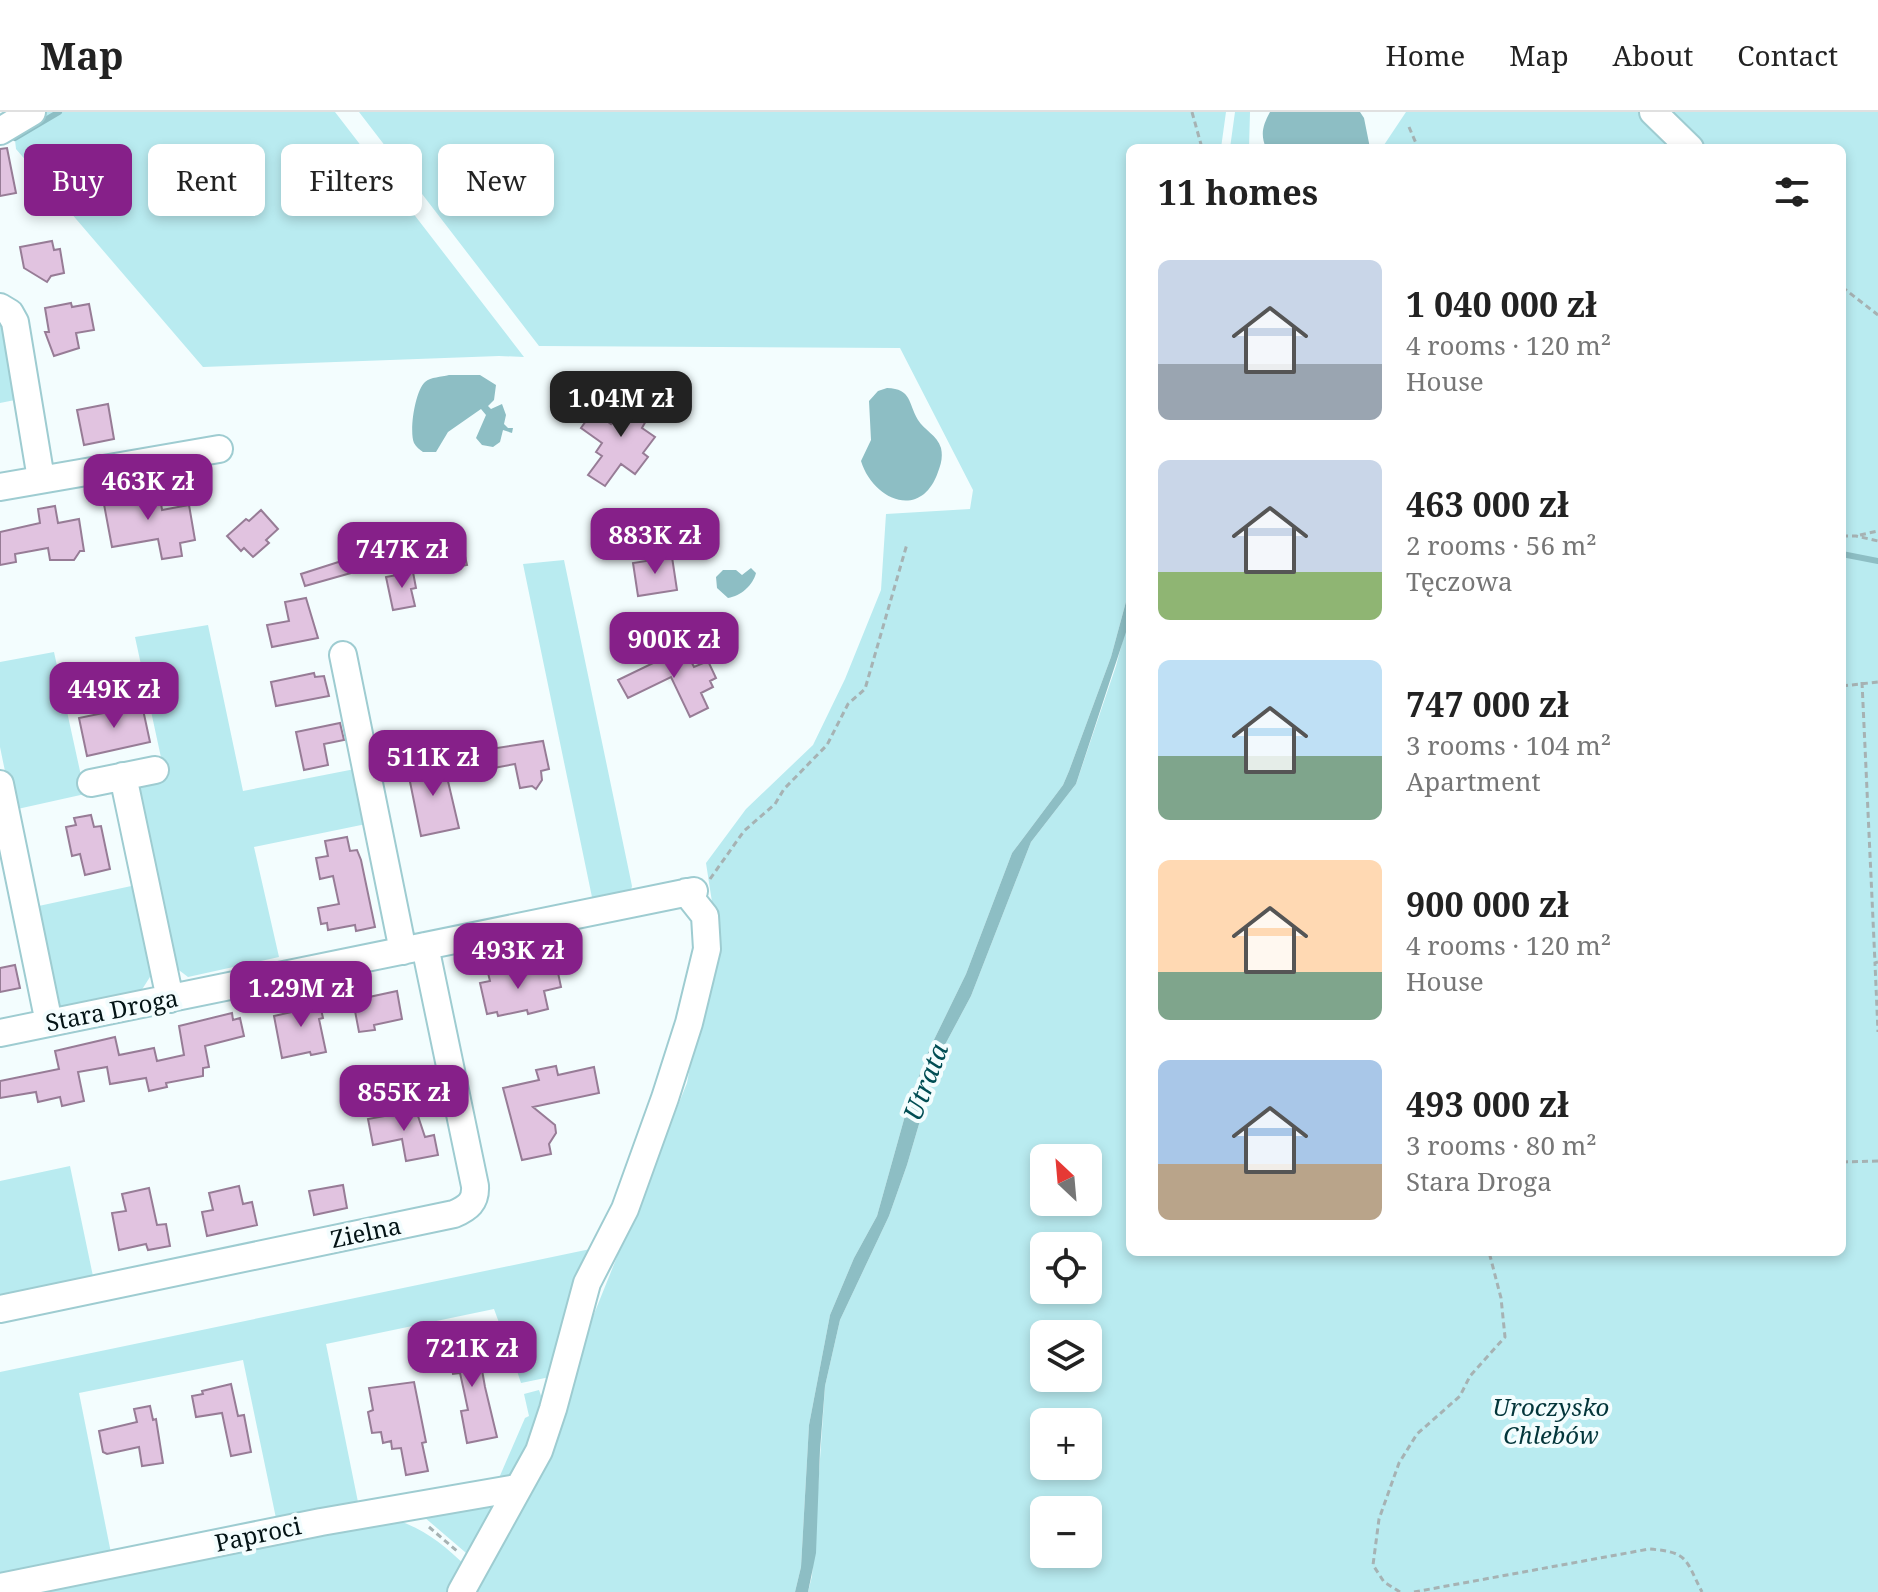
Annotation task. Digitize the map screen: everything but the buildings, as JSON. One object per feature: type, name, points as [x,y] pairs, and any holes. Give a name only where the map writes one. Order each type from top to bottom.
[{"type":"street","points":[[0,131],[32,112]]},
{"type":"street","points":[[1653,112],[1686,144]]},
{"type":"street","points":[[0,307],[10,313],[15,322],[41,479]]},
{"type":"street","points":[[0,487],[219,449]]},
{"type":"street","points":[[343,655],[414,948]]},
{"type":"street","points":[[91,783],[155,770]]},
{"type":"street","points":[[123,776],[170,999]]},
{"type":"street","points":[[0,784],[49,1023]]},
{"type":"street","points":[[461,1592],[539,1451],[558,1395],[587,1283],[625,1209],[680,1053],[707,949],[706,920],[691,895]]},
{"type":"street","name":"Stara Droga","points":[[0,1033],[691,895]]},
{"type":"street","name":"Zielna","points":[[0,1309],[466,1209],[475,1198],[475,1186],[414,948]]},
{"type":"street","name":"Paproci","points":[[0,1587],[403,1507],[517,1488]]},
{"type":"path","points":[[1192,112],[1201,144]]},
{"type":"path","points":[[1409,127],[1416,144]]},
{"type":"path","points":[[1846,290],[1878,315]]},
{"type":"path","points":[[1846,536],[1878,531]]},
{"type":"path","points":[[1856,536],[1878,541]]},
{"type":"path","points":[[691,895],[752,821],[775,804],[784,789],[827,745],[848,704],[865,689],[907,544]]},
{"type":"path","points":[[1862,682],[1878,1032]]},
{"type":"path","points":[[1846,685],[1878,682]]},
{"type":"path","points":[[1846,1162],[1878,1161]]},
{"type":"path","points":[[1400,1592],[1384,1582],[1373,1565],[1379,1519],[1399,1463],[1417,1434],[1460,1396],[1470,1376],[1505,1337],[1501,1298],[1490,1256]]},
{"type":"path","points":[[403,1507],[449,1542],[474,1567]]},
{"type":"path","points":[[1414,1592],[1649,1549],[1674,1551],[1685,1558],[1702,1592]]},
{"type":"green space","points":[[44,112],[335,112],[360,144],[281,144],[281,216],[415,216],[524,357],[203,367],[73,216],[132,216],[132,144],[24,144],[24,158],[16,149],[14,131]]},
{"type":"green space","points":[[359,112],[1226,112],[1222,144],[1126,144],[1126,602],[1111,657],[1069,771],[1063,785],[1012,853],[966,974],[929,1050],[908,1105],[877,1216],[854,1258],[830,1315],[809,1425],[801,1567],[795,1592],[467,1592],[565,1386],[687,1083],[716,928],[706,863],[746,809],[813,745],[845,679],[881,590],[886,514],[970,509],[973,490],[900,348],[539,346],[439,216],[554,216],[554,144],[438,144],[438,215],[422,194],[422,144],[384,144]]},
{"type":"green space","points":[[1235,112],[1250,112],[1249,144],[1231,144]]},
{"type":"green space","points":[[1406,112],[1648,112],[1679,144],[1385,144]]},
{"type":"green space","name":"Uroczysko Chlebów","points":[[1662,112],[1878,112],[1878,1592],[808,1592],[812,1576],[825,1386],[840,1320],[889,1216],[939,1056],[971,996],[1031,842],[1076,784],[1126,628],[1126,1256],[1846,1256],[1846,144],[1695,144]]},
{"type":"green space","points":[[0,323],[8,332],[20,399],[0,403]]},
{"type":"green space","points":[[564,560],[632,886],[630,894],[593,902],[523,564]]},
{"type":"green space","points":[[208,625],[243,791],[360,768],[371,823],[254,847],[279,957],[188,977],[171,964],[136,798],[144,781],[165,776],[135,637]]},
{"type":"green space","points":[[54,652],[85,794],[13,810],[0,747],[0,662]]},
{"type":"green space","points":[[136,885],[155,969],[136,999],[56,1015],[34,907]]},
{"type":"green space","points":[[70,1166],[94,1281],[0,1297],[0,1181]]},
{"type":"green space","points":[[600,1247],[550,1377],[521,1383],[517,1371],[526,1368],[523,1360],[513,1361],[494,1309],[326,1344],[359,1507],[277,1523],[243,1360],[79,1393],[112,1558],[0,1581],[0,1372]]},
{"type":"green space","points":[[539,1390],[544,1404],[532,1452],[505,1483],[499,1478],[525,1418],[529,1416],[524,1394]]},
{"type":"green space","points":[[507,1498],[472,1558],[424,1517]]},
{"type":"green space","points":[[399,1521],[435,1539],[466,1566],[452,1592],[34,1592]]},
{"type":"water","points":[[1270,112],[1360,112],[1369,144],[1265,144],[1263,130]]},
{"type":"water","points":[[449,375],[480,375],[496,385],[494,400],[488,406],[491,409],[502,404],[506,415],[504,424],[513,428],[512,433],[503,430],[500,442],[493,447],[482,445],[476,438],[486,415],[481,409],[448,432],[436,452],[423,452],[418,448],[412,430],[418,394],[427,380]]},
{"type":"water","points":[[887,388],[905,394],[918,420],[941,448],[940,466],[930,487],[909,500],[886,495],[867,475],[861,461],[871,440],[869,401],[878,391]]},
{"type":"water","points":[[751,568],[756,573],[754,577],[749,586],[737,595],[728,598],[717,588],[716,577],[723,570],[736,570],[742,575]]},
{"type":"water","name":"Utrata","points":[[1126,602],[1126,632],[1076,784],[1031,842],[971,996],[939,1056],[889,1216],[840,1320],[825,1386],[816,1553],[808,1592],[795,1592],[801,1567],[809,1425],[830,1315],[854,1258],[877,1216],[908,1105],[929,1050],[966,974],[1012,853],[1063,785],[1111,657]]},
{"type":"waterway","points":[[15,138],[59,112]]},
{"type":"waterway","points":[[1846,555],[1878,561]]}]
